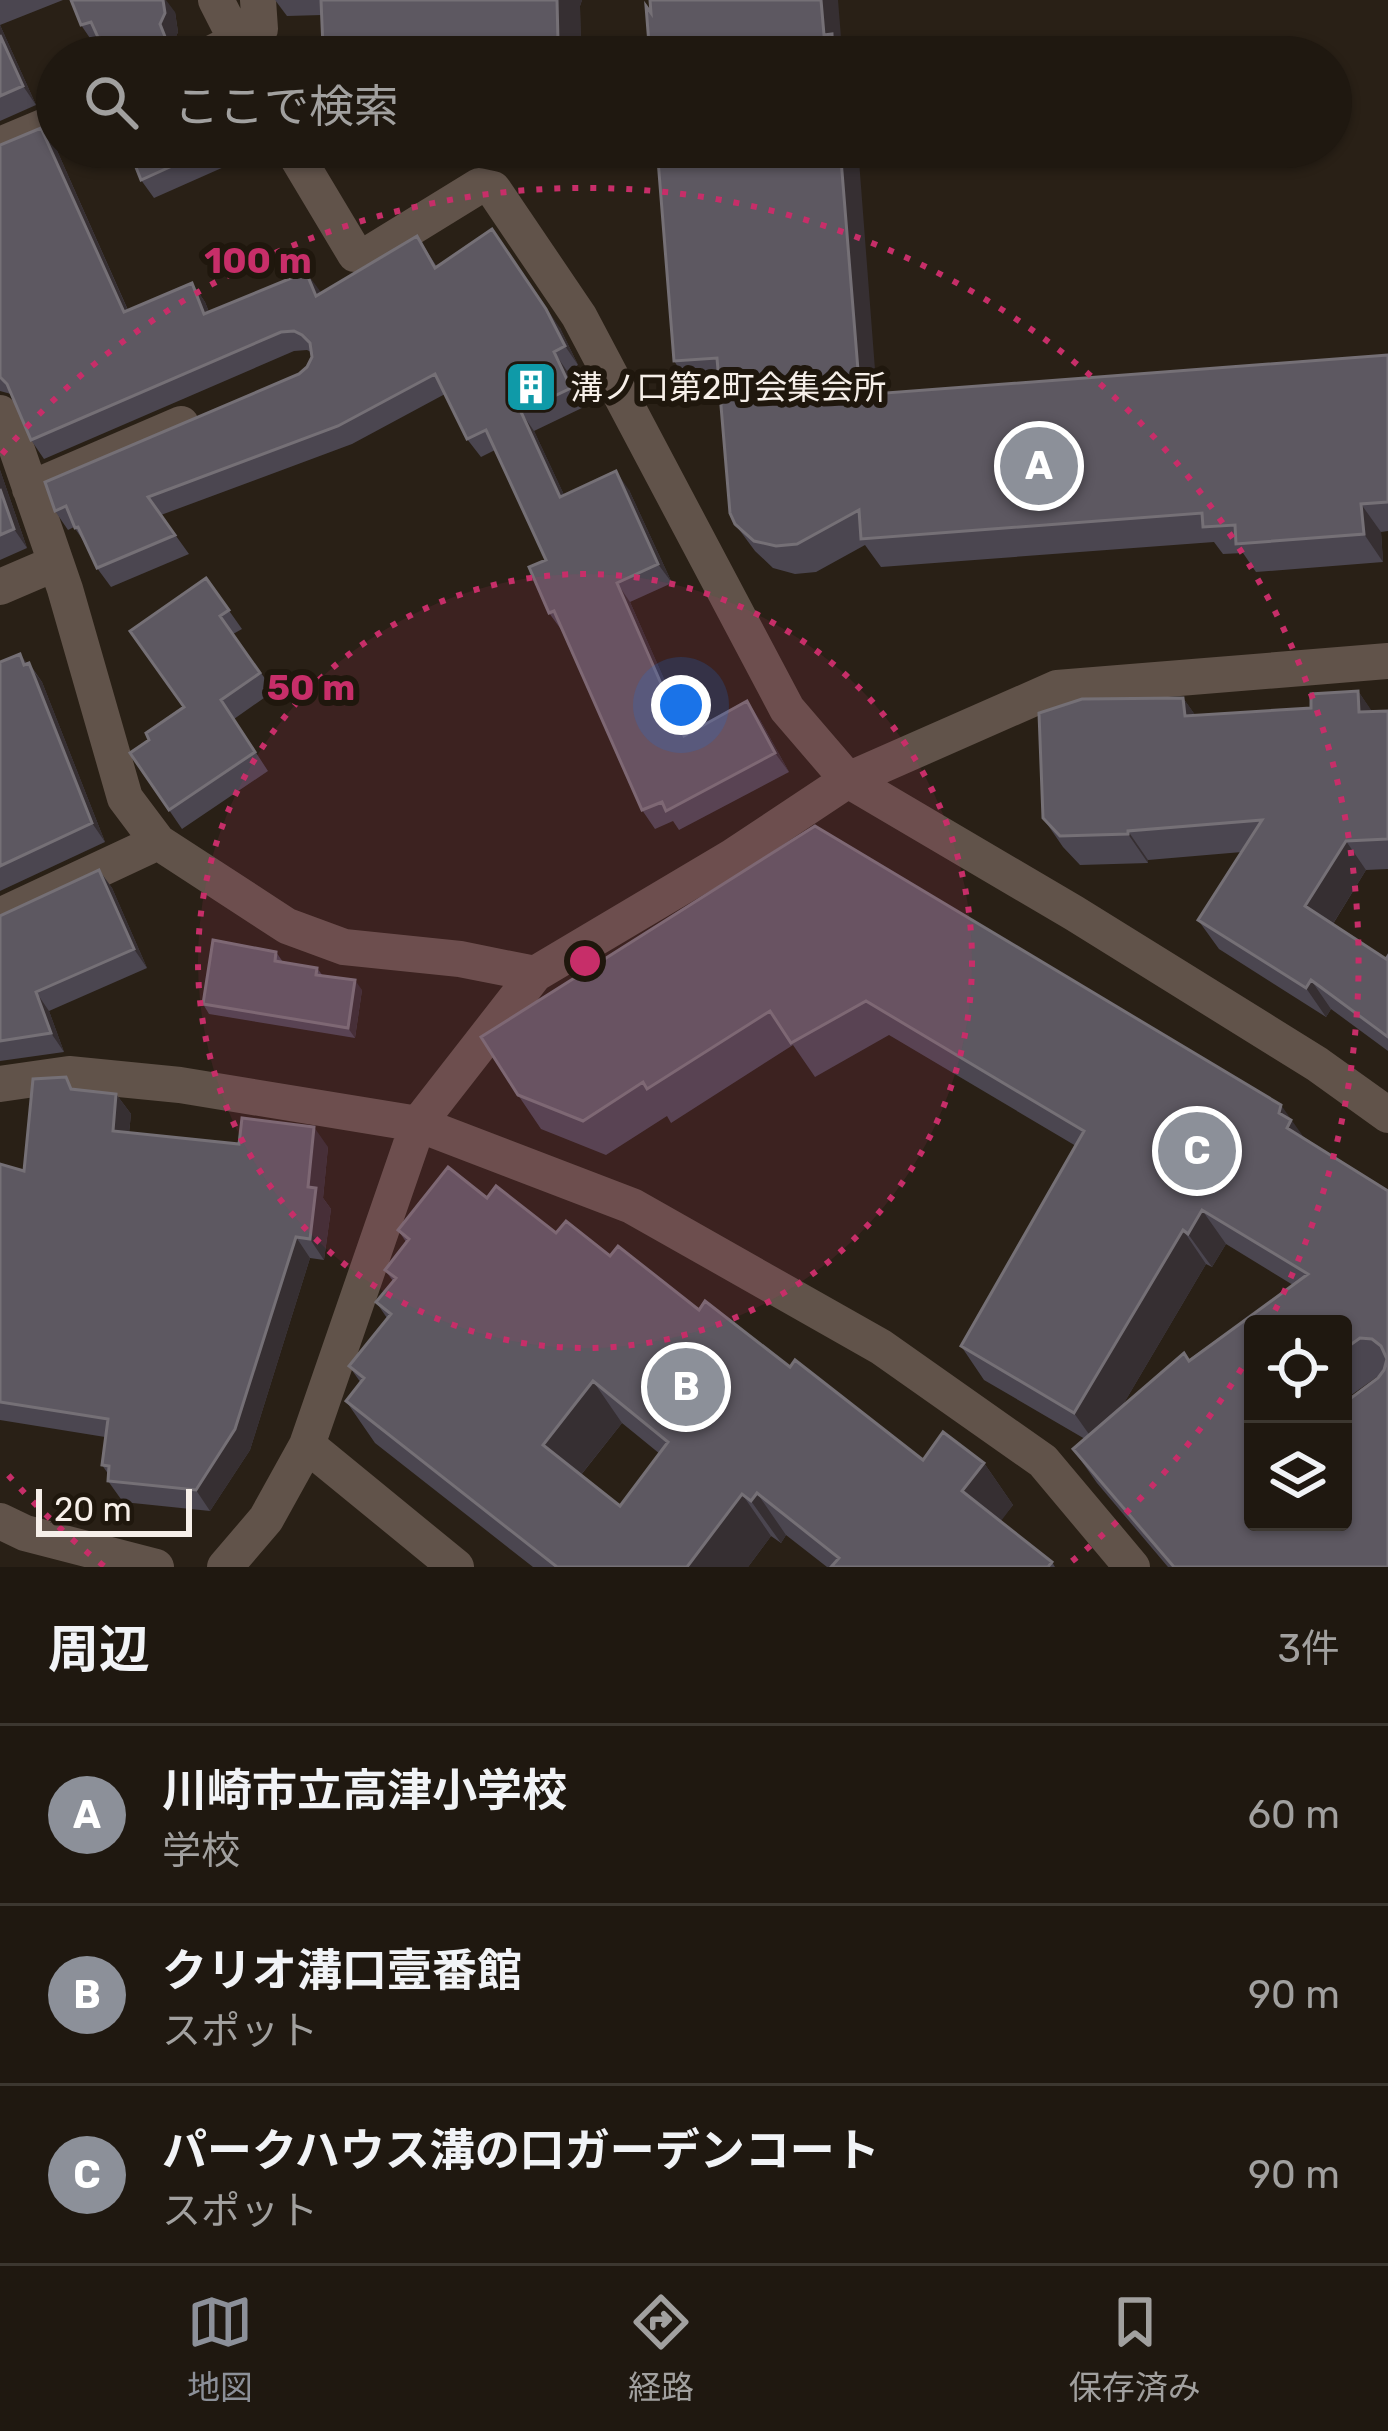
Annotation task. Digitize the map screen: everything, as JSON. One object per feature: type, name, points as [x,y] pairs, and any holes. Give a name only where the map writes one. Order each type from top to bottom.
[{"type":"street","points":[[216,0],[225,36]]},
{"type":"street","points":[[251,36],[260,29],[258,0]]},
{"type":"street","points":[[0,146],[36,130]]},
{"type":"street","points":[[304,168],[355,254],[370,254],[478,186],[493,189],[579,316],[787,709],[848,780],[1074,913],[1317,1064],[1388,1114]]},
{"type":"street","points":[[30,489],[219,408]]},
{"type":"street","points":[[0,413],[56,563],[125,799],[158,842],[287,926],[344,947],[460,959],[535,974]]},
{"type":"street","points":[[0,587],[56,563]]},
{"type":"street","points":[[225,1567],[266,1520],[308,1445],[418,1124],[535,974],[848,780],[1057,688],[1388,662]]},
{"type":"street","points":[[0,916],[158,842]]},
{"type":"street","points":[[0,1084],[69,1074],[180,1085],[418,1124],[632,1206],[881,1347],[1043,1461],[1132,1567]]},
{"type":"street","points":[[308,1445],[456,1567]]},
{"type":"street","points":[[0,1521],[25,1533],[156,1567]]},
{"type":"building","points":[[71,0],[163,0],[160,24],[165,36],[97,36],[91,22],[81,25]]},
{"type":"building","points":[[321,0],[557,0],[558,36],[322,36]]},
{"type":"building","points":[[650,0],[821,0],[824,35],[832,36],[648,36],[646,6],[651,13]]},
{"type":"building","points":[[0,35],[23,86],[0,96]]},
{"type":"building","points":[[36,130],[36,168],[59,168],[124,312],[192,283],[204,314],[306,272],[316,296],[417,236],[435,268],[492,229],[565,346],[554,352],[571,388],[521,412],[560,497],[616,471],[658,564],[617,583],[684,736],[747,701],[775,753],[666,811],[662,802],[642,810],[554,611],[549,613],[529,567],[546,560],[486,430],[467,439],[435,374],[338,426],[148,497],[175,535],[97,568],[66,506],[55,511],[45,482],[299,374],[312,357],[310,343],[294,331],[281,332],[31,440],[0,377],[0,145]]},
{"type":"building","points":[[136,168],[168,168],[141,180]]},
{"type":"building","points":[[659,168],[842,168],[860,395],[1388,355],[1388,502],[1361,504],[1364,534],[1236,544],[1235,525],[1203,527],[1202,513],[861,539],[859,510],[797,544],[776,546],[754,541],[730,513],[717,358],[674,361]]},
{"type":"building","points":[[0,489],[14,529],[0,535]]},
{"type":"building","points":[[206,578],[229,610],[220,616],[260,673],[221,700],[255,752],[169,810],[130,753],[149,740],[146,733],[184,707],[130,631]]},
{"type":"building","points":[[20,654],[24,665],[29,663],[92,823],[0,866],[0,662]]},
{"type":"building","points":[[1358,691],[1359,712],[1388,711],[1388,839],[1346,841],[1305,906],[1386,959],[1388,956],[1388,1037],[1311,980],[1306,988],[1198,920],[1262,820],[1060,836],[1043,818],[1039,713],[1082,699],[1183,698],[1185,716],[1311,708],[1311,694]]},
{"type":"building","points":[[815,826],[1281,1105],[1279,1113],[1291,1120],[1287,1128],[1388,1191],[1388,1567],[1174,1567],[1073,1449],[1184,1353],[1189,1361],[1244,1321],[1244,1531],[1352,1531],[1352,1397],[1384,1370],[1387,1359],[1381,1346],[1360,1338],[1352,1344],[1352,1315],[1252,1315],[1308,1274],[1202,1210],[1188,1234],[1183,1230],[1074,1413],[961,1346],[1084,1131],[866,1001],[791,1043],[770,1011],[647,1089],[643,1082],[583,1121],[518,1095],[481,1037]]},
{"type":"building","points":[[99,870],[134,949],[36,992],[51,1033],[0,1041],[0,916]]},
{"type":"building","points":[[213,940],[276,952],[275,961],[317,968],[316,975],[355,980],[348,1028],[203,1004]]},
{"type":"building","points":[[66,1077],[71,1089],[116,1094],[113,1131],[239,1144],[242,1118],[314,1127],[308,1187],[316,1188],[310,1239],[296,1237],[235,1429],[196,1490],[108,1481],[109,1466],[102,1465],[108,1419],[0,1402],[0,1164],[24,1171],[33,1079]]},
{"type":"building","points":[[448,1167],[487,1198],[496,1186],[556,1233],[566,1221],[610,1256],[618,1246],[699,1310],[705,1301],[790,1367],[795,1360],[923,1460],[943,1432],[984,1463],[962,1491],[1052,1562],[1048,1567],[831,1567],[839,1558],[757,1493],[751,1501],[742,1494],[687,1567],[557,1567],[346,1401],[364,1378],[349,1366],[391,1314],[376,1302],[396,1278],[385,1270],[409,1239],[398,1230]],"holes":[[[593,1381],[668,1442],[620,1506],[543,1445]]]},
{"type":"place","name":"溝ノ口第2町会集会所","points":[[531,387]]},
{"type":"place","name":"川崎市立高津小学校","points":[[1039,466]]},
{"type":"place","name":"パークハウス溝の口ガーデンコート","points":[[1197,1151]]},
{"type":"place","name":"クリオ溝口壹番館","points":[[686,1387]]}]
